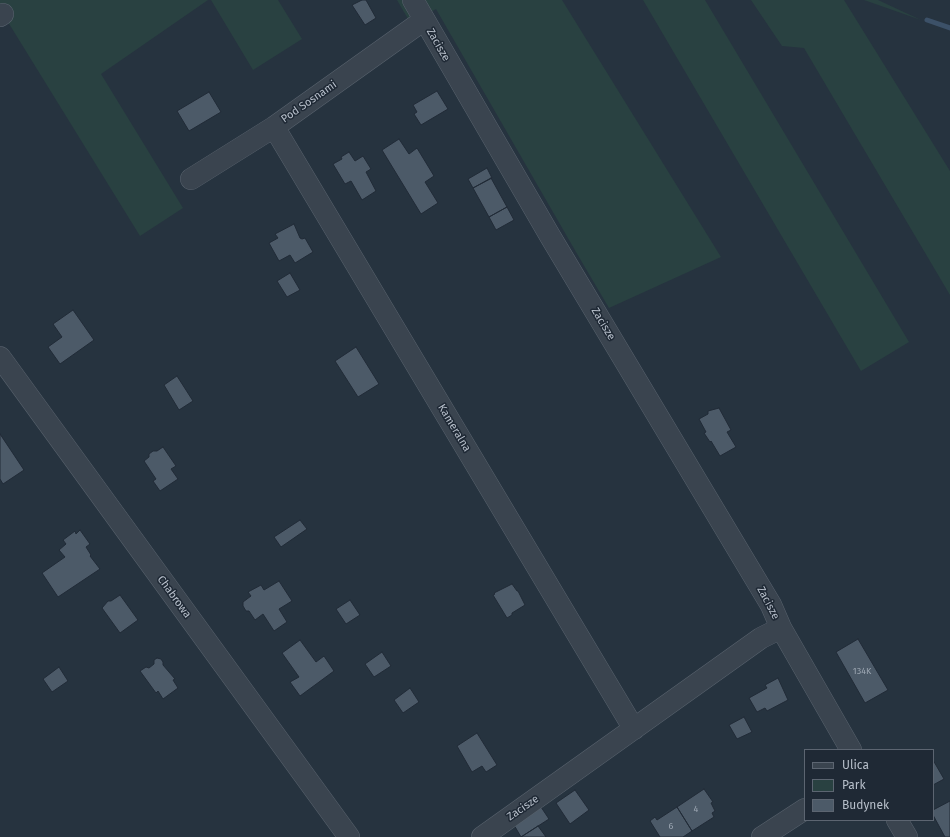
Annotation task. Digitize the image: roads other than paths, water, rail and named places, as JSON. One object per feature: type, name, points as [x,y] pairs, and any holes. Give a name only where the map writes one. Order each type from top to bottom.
[{"type":"street","name":"Zacisze","points":[[413,0],[550,236],[771,605],[781,628],[850,749]]},
{"type":"street","name":"Pod Sosnami","points":[[191,179],[274,127],[424,20]]},
{"type":"street","name":"Kameralna","points":[[274,127],[634,729]]},
{"type":"street","name":"Chabrowa","points":[[0,356],[349,837]]},
{"type":"street","name":"Zacisze","points":[[482,837],[761,638],[781,628]]},
{"type":"street","points":[[762,837],[804,810]]},
{"type":"street","points":[[898,821],[907,837]]},
{"type":"waterway","points":[[927,20],[950,28]]}]
